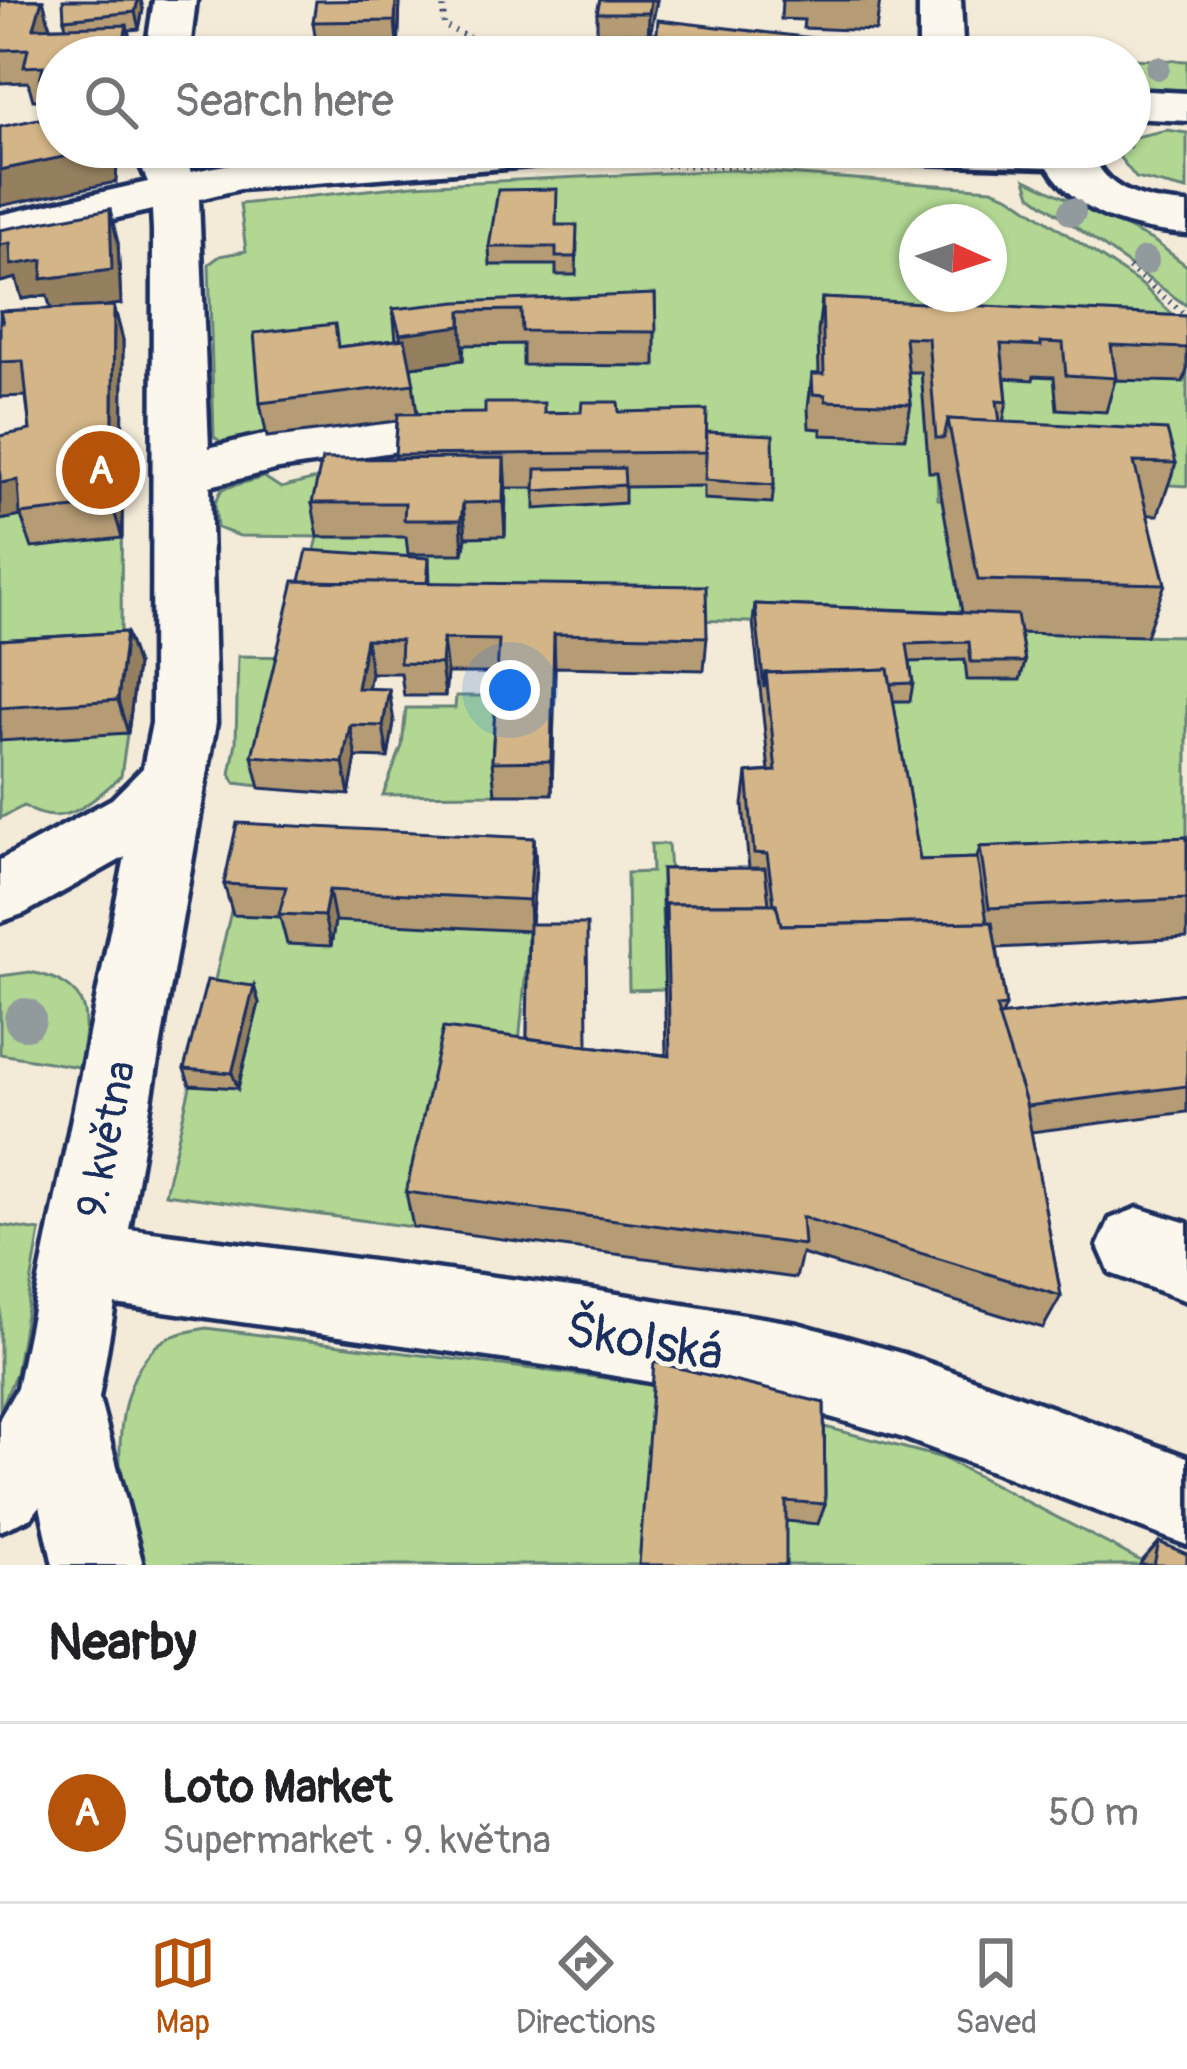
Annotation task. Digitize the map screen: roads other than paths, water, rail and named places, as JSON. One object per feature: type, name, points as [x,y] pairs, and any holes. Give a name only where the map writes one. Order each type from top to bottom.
[{"type":"street","points":[[170,36],[175,0]]},
{"type":"street","points":[[1151,105],[1187,107]]},
{"type":"street","points":[[0,230],[165,170],[240,176],[333,168]]},
{"type":"street","points":[[1074,168],[1079,178],[1107,200],[1149,214],[1187,219]]},
{"type":"street","name":"9. května","points":[[0,1487],[34,1444],[57,1398],[184,723],[181,474],[165,170]]},
{"type":"street","points":[[181,474],[279,450],[399,435]]},
{"type":"street","points":[[0,893],[136,818],[175,777]]},
{"type":"street","name":"Školská","points":[[82,1261],[593,1330],[798,1366],[904,1396],[1187,1502]]},
{"type":"street","points":[[57,1398],[98,1565]]},
{"type":"place","name":"Loto Market","points":[[101,470]]}]
